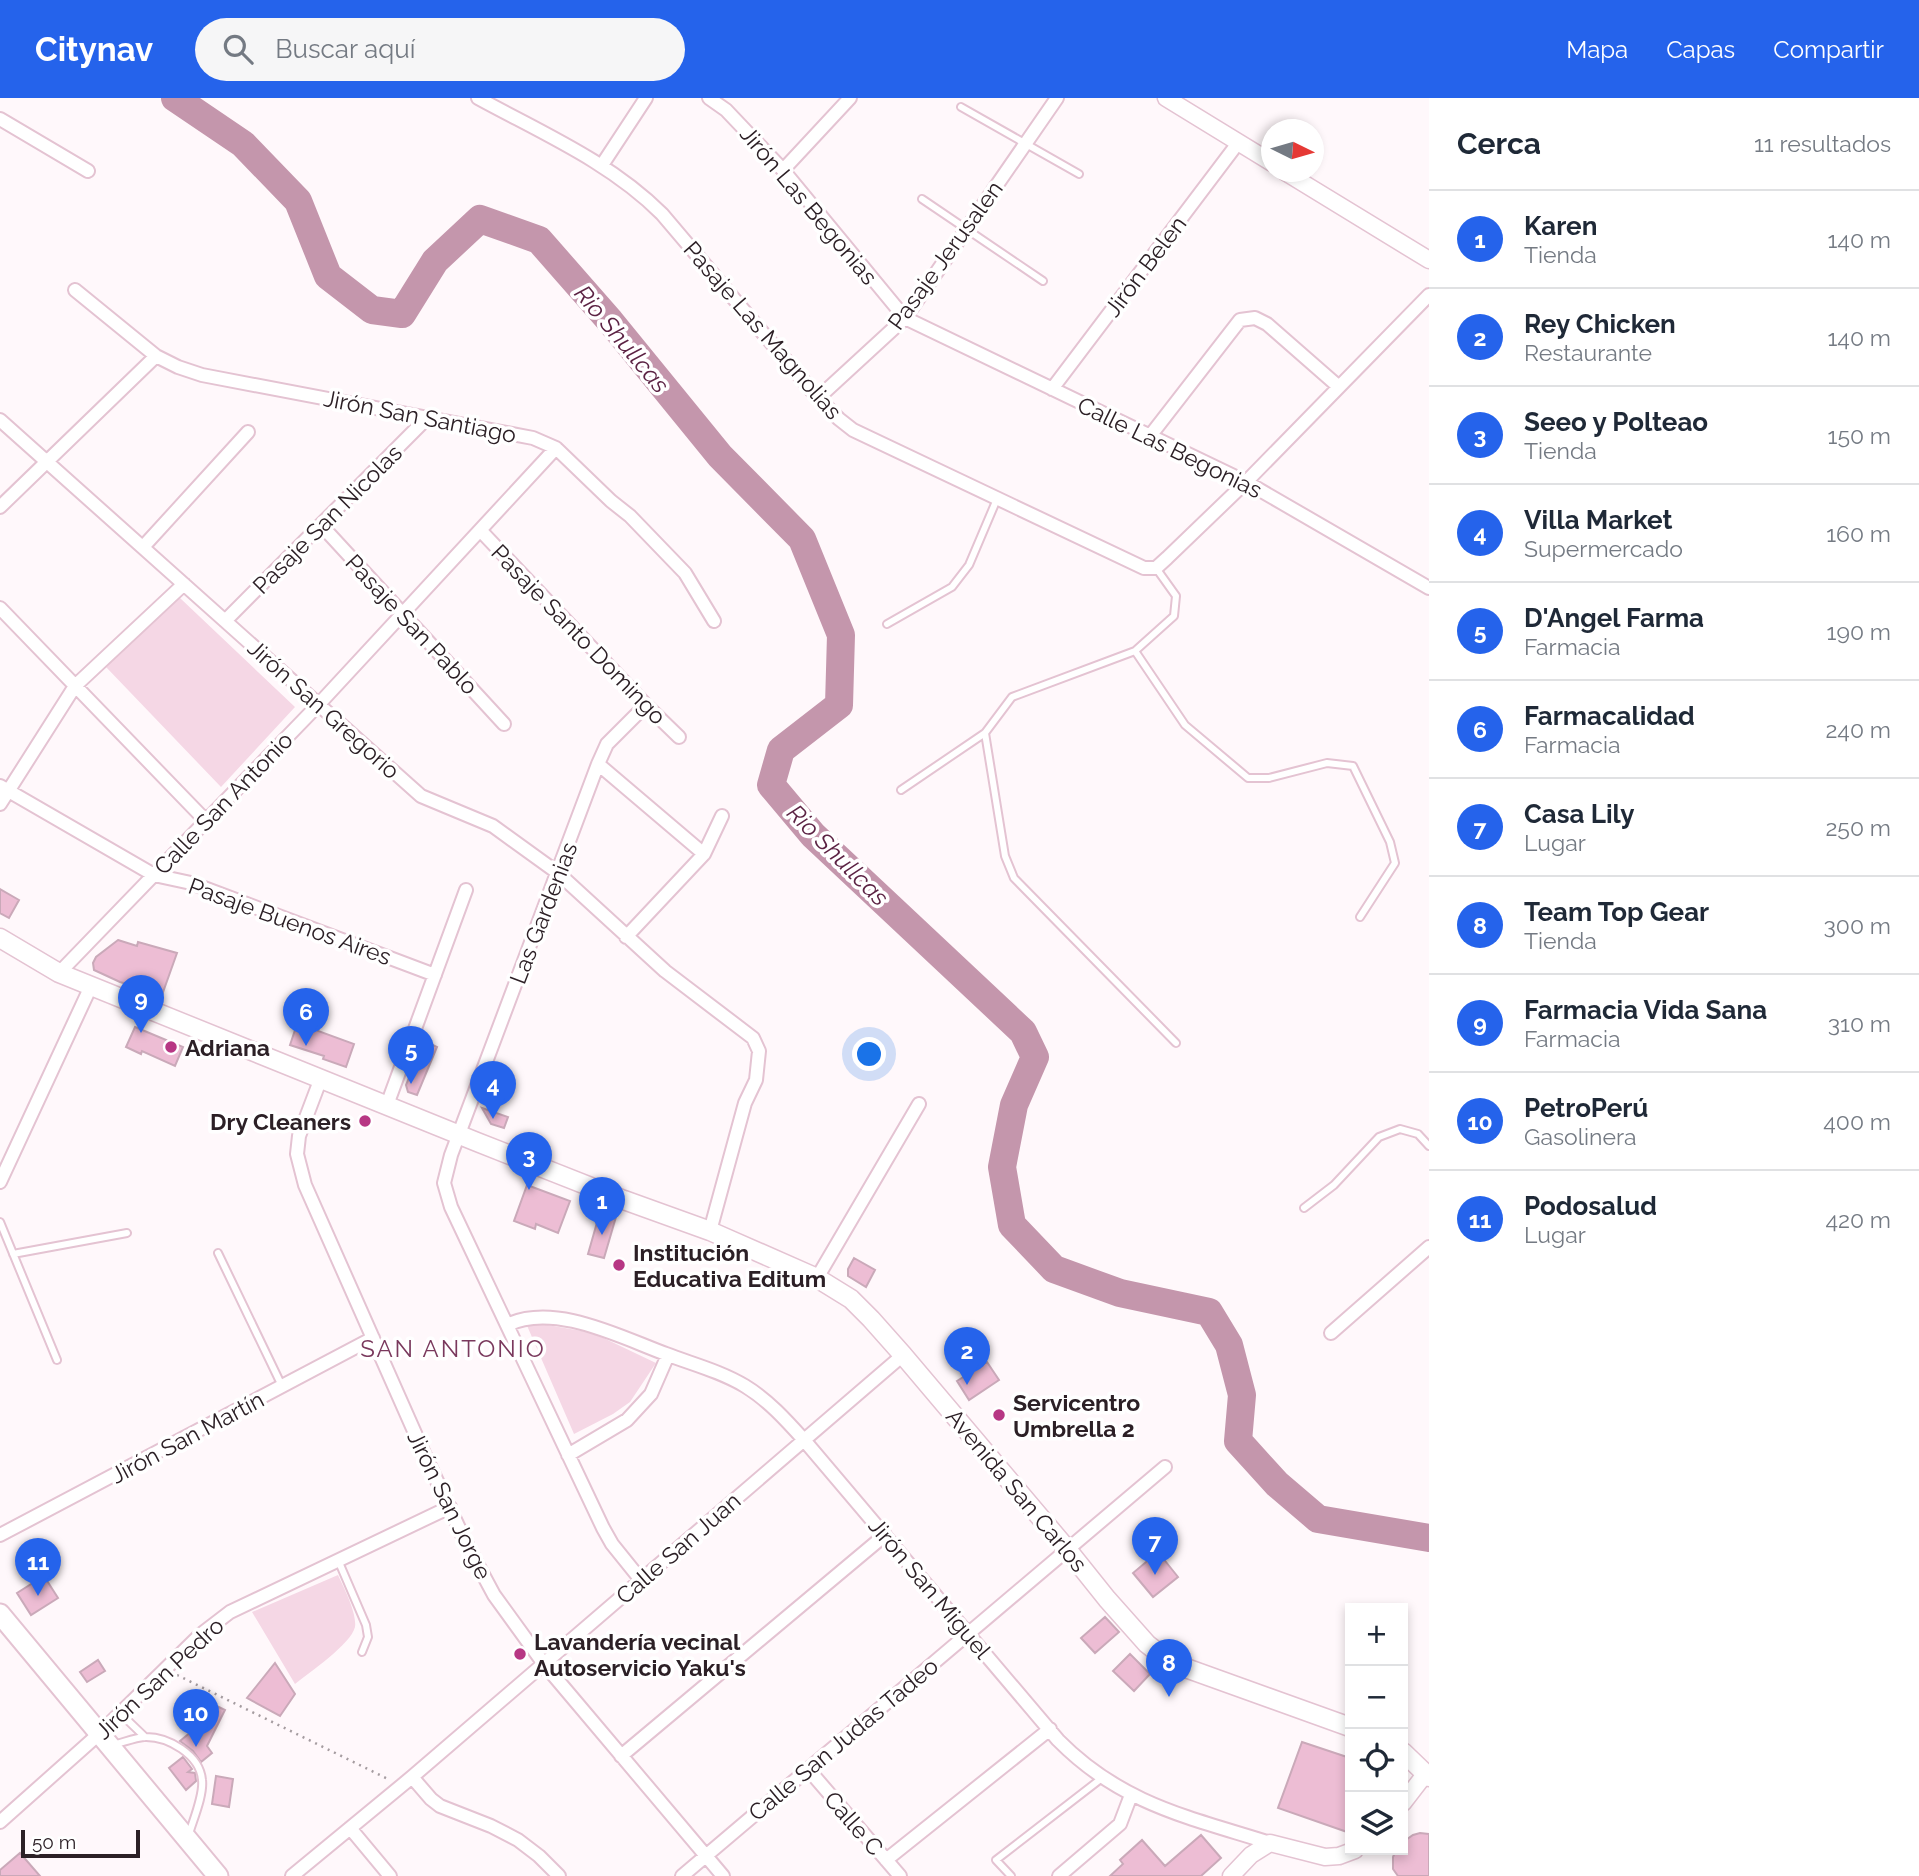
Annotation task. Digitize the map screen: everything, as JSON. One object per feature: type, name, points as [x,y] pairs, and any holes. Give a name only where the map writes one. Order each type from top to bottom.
[{"type":"main road","name":"Avenida San Carlos","points":[[0,938],[59,973],[624,1200],[710,1231],[817,1278],[851,1299],[903,1355],[1147,1644],[1182,1667],[1345,1725]]},
{"type":"main road","points":[[0,1614],[218,1876]]},
{"type":"main road","points":[[1408,1756],[1428,1774]]},
{"type":"street","name":"Pasaje Las Magnolias","points":[[478,98],[602,165],[642,194],[818,398],[853,430],[1150,568]]},
{"type":"street","points":[[602,165],[646,98]]},
{"type":"street","name":"Jirón Las Begonias","points":[[709,98],[726,110],[783,170],[905,318]]},
{"type":"street","points":[[783,170],[850,98]]},
{"type":"street","name":"Pasaje Jerusalen","points":[[818,398],[905,318],[1057,98]]},
{"type":"street","points":[[1166,98],[1261,157]]},
{"type":"street","points":[[0,119],[88,171]]},
{"type":"street","name":"Jirón Belen","points":[[1052,388],[1238,143]]},
{"type":"street","points":[[1301,182],[1429,260]]},
{"type":"street","name":"Jirón San Santiago","points":[[75,290],[156,356],[177,367],[202,375],[533,438],[556,448],[630,516],[685,573],[714,621]]},
{"type":"street","points":[[1150,568],[1246,482],[1429,295]]},
{"type":"street","name":"Calle Las Begonias","points":[[905,318],[1246,482],[1429,588]]},
{"type":"street","points":[[1150,436],[1240,320],[1255,318],[1267,324],[1339,387]]},
{"type":"street","points":[[0,507],[156,356]]},
{"type":"street","name":"Pasaje San Nicolas","points":[[225,621],[428,417]]},
{"type":"street","name":"Jirón San Gregorio","points":[[0,420],[422,796],[493,826],[558,873],[665,971],[753,1038],[759,1051],[756,1080],[746,1102],[710,1231]]},
{"type":"street","points":[[143,547],[248,432]]},
{"type":"street","name":"Calle San Antonio","points":[[59,973],[319,704],[556,448]]},
{"type":"street","name":"Pasaje San Pablo","points":[[321,525],[504,724]]},
{"type":"street","name":"Pasaje Santo Domingo","points":[[480,530],[679,737]]},
{"type":"street","points":[[0,804],[4,788],[75,686],[184,584]]},
{"type":"street","points":[[0,608],[206,821]]},
{"type":"street","name":"Las Gardenias","points":[[641,1580],[607,1536],[451,1207],[444,1183],[446,1168],[598,764],[607,744],[646,705]]},
{"type":"street","points":[[598,764],[704,854]]},
{"type":"street","name":"Pasaje Buenos Aires","points":[[4,788],[154,875],[191,883],[435,975]]},
{"type":"street","points":[[626,937],[704,854],[722,816]]},
{"type":"street","points":[[387,1105],[466,890]]},
{"type":"street","points":[[0,1182],[91,986]]},
{"type":"street","name":"Jirón San Jorge","points":[[321,1079],[299,1136],[297,1154],[305,1185],[422,1449],[494,1595],[544,1664],[723,1876]]},
{"type":"street","points":[[817,1278],[919,1104]]},
{"type":"street","points":[[1331,1333],[1429,1247]]},
{"type":"street","name":"Jirón San Miguel","points":[[507,1325],[527,1318],[565,1320],[587,1325],[712,1370],[744,1386],[772,1406],[804,1440],[1073,1755],[1131,1795],[1162,1809],[1270,1843],[1325,1857],[1345,1854]]},
{"type":"street","name":"Jirón San Martín","points":[[0,1535],[373,1338]]},
{"type":"street","points":[[568,1455],[628,1420],[651,1394],[668,1355]]},
{"type":"street","name":"Calle San Juan","points":[[292,1876],[407,1782],[903,1355]]},
{"type":"street","name":"Calle San Judas Tadeo","points":[[682,1876],[1164,1467]]},
{"type":"street","name":"Jirón San Pedro","points":[[0,1822],[105,1739],[120,1713],[200,1635],[230,1612],[450,1507]]},
{"type":"street","points":[[621,1755],[885,1535]]},
{"type":"street","points":[[886,1860],[1050,1729]]},
{"type":"street","name":"Calle C","points":[[808,1769],[900,1876]]},
{"type":"street","points":[[1408,1796],[1428,1774]]},
{"type":"street","points":[[407,1782],[440,1806],[518,1840],[540,1856],[559,1876]]},
{"type":"street","points":[[1059,1876],[1120,1824],[1131,1795]]},
{"type":"street","points":[[350,1828],[390,1876]]},
{"type":"street","points":[[1231,1876],[1251,1855],[1270,1843]]},
{"type":"lane","points":[[961,107],[1079,174]]},
{"type":"lane","points":[[922,199],[1043,281]]},
{"type":"lane","points":[[887,624],[952,587],[969,565],[998,497]]},
{"type":"lane","points":[[901,790],[985,733],[1012,697],[1135,651],[1174,616],[1176,596],[1150,568]]},
{"type":"lane","points":[[1135,651],[1185,725],[1248,778],[1269,778],[1327,763],[1353,766],[1391,842],[1395,863],[1360,917]]},
{"type":"lane","points":[[985,733],[1004,856],[1014,878],[1176,1043]]},
{"type":"lane","points":[[1304,1208],[1334,1185],[1379,1137],[1400,1129],[1419,1134],[1429,1146]]},
{"type":"lane","points":[[0,1222],[57,1360]]},
{"type":"lane","points":[[13,1254],[127,1233]]},
{"type":"lane","points":[[218,1253],[282,1386]]},
{"type":"lane","points":[[338,1560],[366,1625],[368,1637],[362,1652]]},
{"type":"lane","points":[[120,1713],[145,1737]]},
{"type":"lane","points":[[105,1739],[145,1737],[168,1741],[188,1754],[202,1778],[188,1839]]},
{"type":"lane","points":[[1011,1876],[996,1860],[1102,1777]]},
{"type":"path","points":[[165,1669],[407,1782]]},
{"type":"shaded area","points":[[180,598],[295,707],[221,787],[106,667]]},
{"type":"shaded area","points":[[525,1321],[593,1333],[656,1363],[630,1402],[574,1434]]},
{"type":"shaded area","points":[[338,1575],[352,1608],[355,1627],[338,1650],[295,1684],[252,1612]]},
{"type":"building","points":[[0,889],[19,900],[9,918],[0,913]]},
{"type":"building","points":[[118,940],[137,946],[138,942],[177,953],[162,995],[120,982],[94,970],[96,957]]},
{"type":"building","points":[[300,1015],[321,1022],[318,1031],[354,1044],[346,1067],[323,1059],[324,1056],[290,1045]]},
{"type":"building","points":[[135,1027],[183,1047],[175,1066],[126,1047]]},
{"type":"building","points":[[424,1041],[437,1047],[417,1095],[408,1092],[406,1085]]},
{"type":"building","points":[[482,1108],[508,1117],[504,1128],[491,1124]]},
{"type":"building","points":[[527,1185],[570,1201],[558,1233],[536,1224],[535,1229],[514,1221]]},
{"type":"building","points":[[600,1212],[616,1217],[604,1258],[588,1254]]},
{"type":"building","points":[[854,1258],[875,1270],[866,1287],[848,1276],[848,1269]]},
{"type":"building","points":[[987,1362],[999,1380],[969,1400],[957,1381]]},
{"type":"building","points":[[1158,1552],[1178,1577],[1153,1597],[1133,1573]]},
{"type":"building","points":[[44,1576],[58,1598],[31,1615],[17,1593]]},
{"type":"building","points":[[1105,1617],[1119,1632],[1095,1653],[1081,1638]]},
{"type":"building","points":[[1130,1654],[1150,1674],[1134,1691],[1113,1671]]},
{"type":"building","points":[[98,1660],[105,1671],[87,1682],[80,1672]]},
{"type":"building","points":[[275,1663],[295,1694],[280,1716],[247,1698]]},
{"type":"building","points":[[192,1694],[225,1710],[207,1746],[212,1753],[201,1762],[193,1751],[180,1741],[197,1727],[181,1719]]},
{"type":"building","points":[[1302,1742],[1345,1756],[1345,1831],[1278,1808]]},
{"type":"building","points":[[183,1757],[192,1769],[188,1772],[195,1773],[196,1781],[186,1790],[169,1768]]},
{"type":"building","points":[[216,1776],[233,1779],[229,1807],[212,1804]]},
{"type":"building","points":[[1429,1834],[1429,1876],[1398,1876],[1393,1869],[1394,1855],[1408,1855],[1408,1838],[1413,1835]]},
{"type":"building","points":[[1201,1835],[1221,1858],[1201,1876],[1110,1876],[1123,1864],[1120,1860],[1142,1840],[1165,1866]]},
{"type":"building","points":[[20,1853],[40,1876],[0,1876],[0,1870]]},
{"type":"waterway","name":"Rio Shullcas","points":[[175,98],[243,144],[298,201],[328,276],[372,310],[402,314],[435,261],[480,219],[539,240],[610,321],[720,456],[802,539],[841,635],[839,705],[781,750],[771,785],[813,835],[1023,1032],[1035,1057],[1014,1105],[1002,1167],[1012,1225],[1054,1269],[1120,1293],[1209,1312],[1229,1345],[1242,1395],[1238,1441],[1277,1484],[1318,1519],[1429,1538]]},
{"type":"place","name":"Farmacia Vida Sana","points":[[141,1033]]},
{"type":"place","name":"Farmacalidad","points":[[306,1046]]},
{"type":"place","name":"Adriana","points":[[171,1047]]},
{"type":"place","name":"D'Angel Farma","points":[[411,1084]]},
{"type":"place","name":"Villa Market","points":[[493,1119]]},
{"type":"place","name":"Dry Cleaners","points":[[365,1121]]},
{"type":"place","name":"Seeo y Polteao","points":[[529,1190]]},
{"type":"place","name":"Karen","points":[[602,1235]]},
{"type":"place","name":"Institución Educativa Editum","points":[[619,1265]]},
{"type":"place","name":"Rey Chicken","points":[[967,1385]]},
{"type":"place","name":"Servicentro Umbrella 2","points":[[999,1415]]},
{"type":"place","name":"Casa Lily","points":[[1155,1575]]},
{"type":"place","name":"Podosalud","points":[[38,1596]]},
{"type":"place","name":"Lavandería vecinal Autoservicio Yaku's","points":[[520,1654]]},
{"type":"place","name":"Team Top Gear","points":[[1169,1697]]},
{"type":"place","name":"PetroPerú","points":[[196,1747]]},
{"type":"district","name":"SAN ANTONIO","points":[[453,1348]]}]
